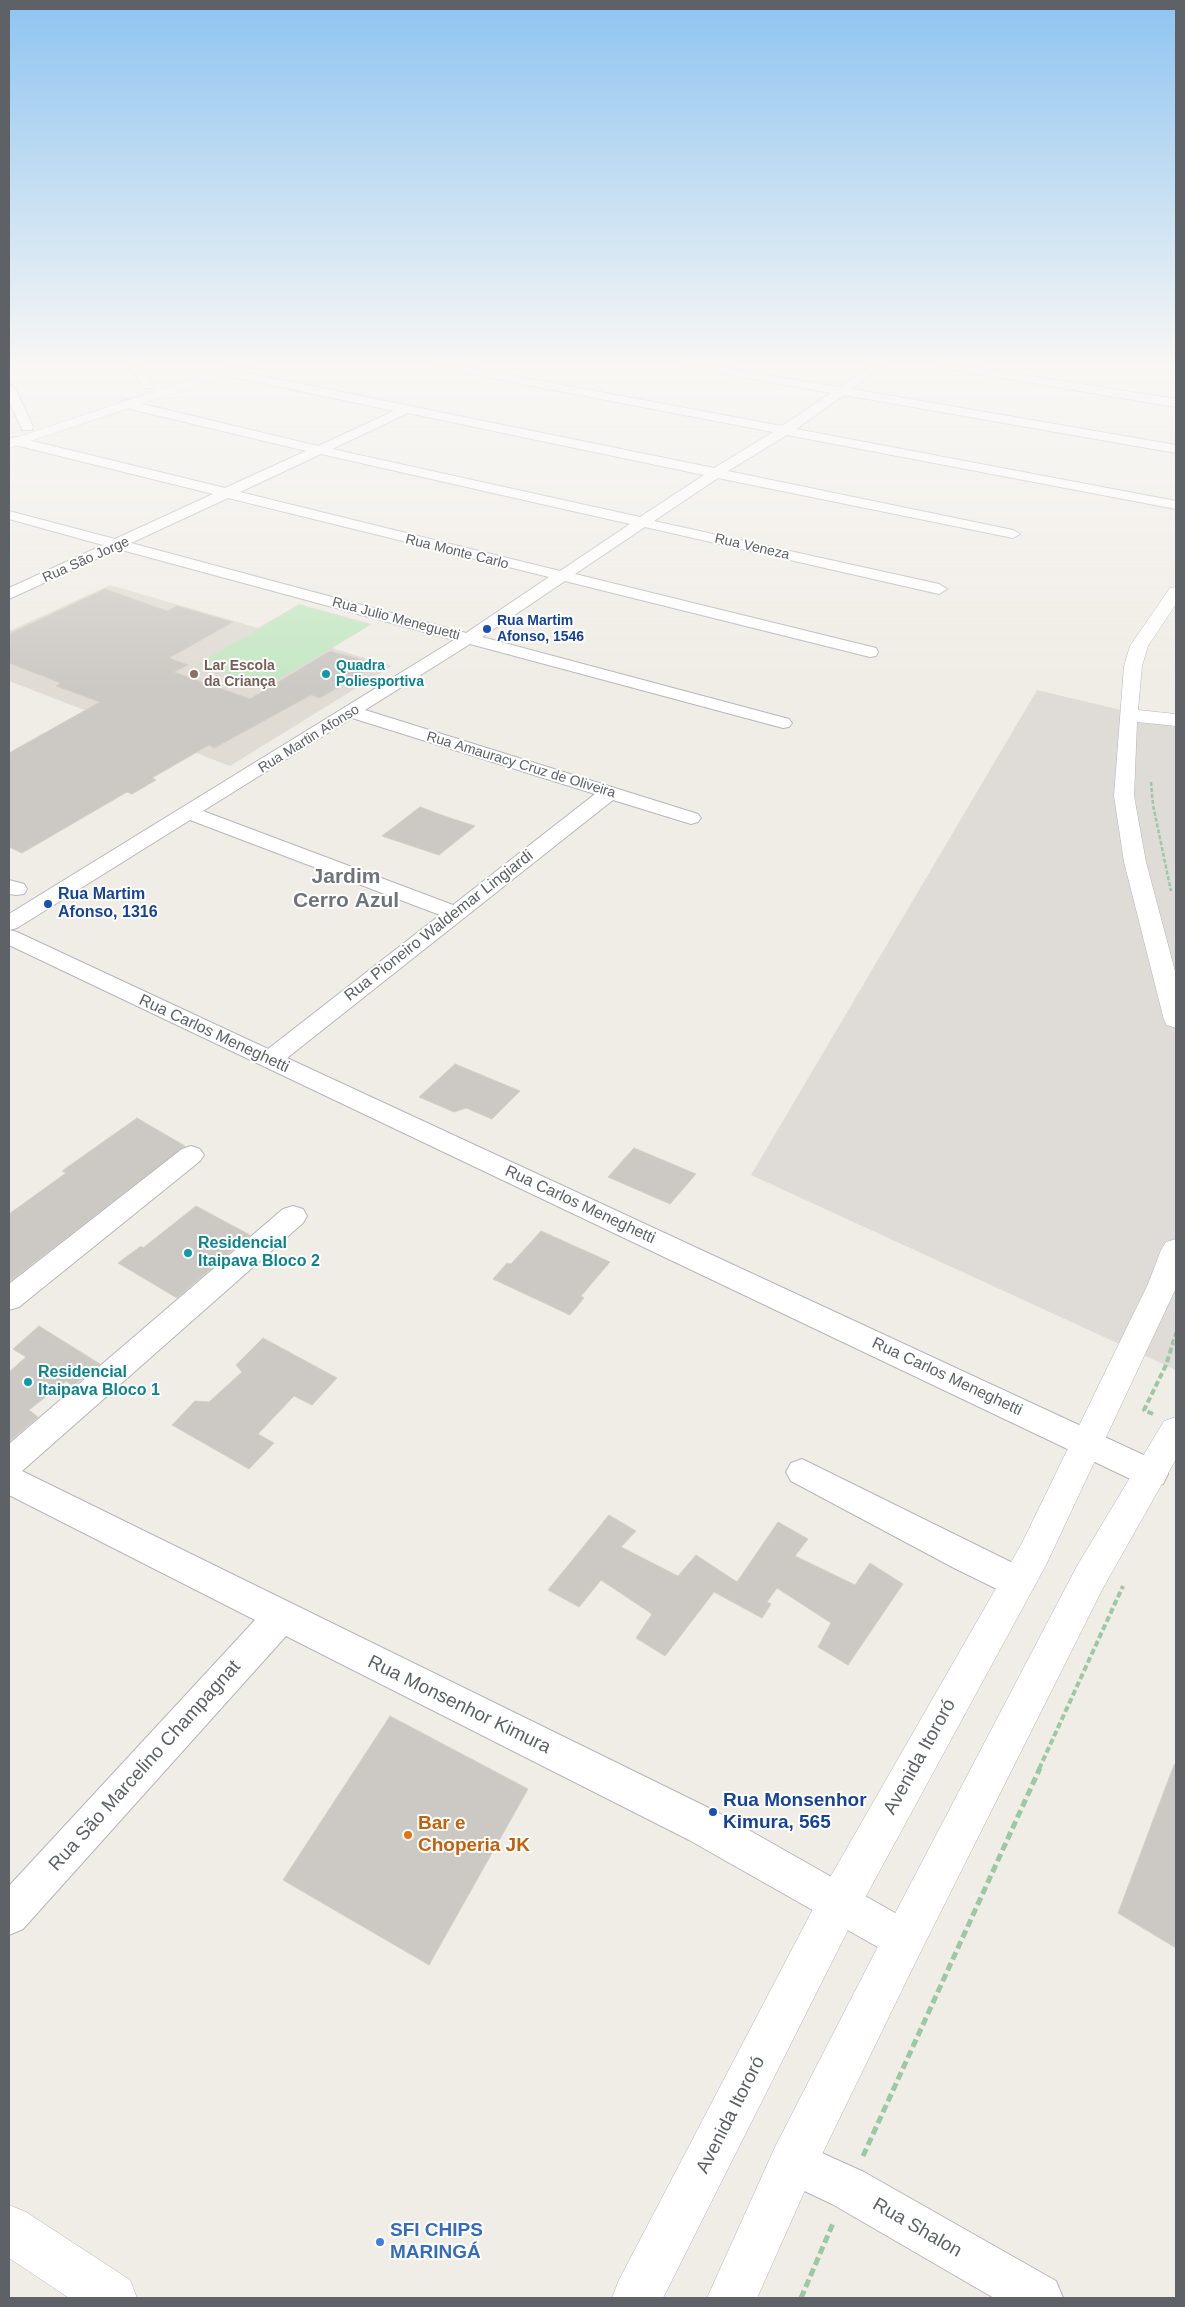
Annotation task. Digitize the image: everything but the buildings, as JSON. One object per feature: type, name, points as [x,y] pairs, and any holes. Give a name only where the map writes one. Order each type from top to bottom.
[{"type":"main road","points":[[1176,592],[1139,646],[1133,666],[1128,715],[1124,796],[1135,862],[1176,1020]]},
{"type":"main road","points":[[1128,715],[1176,720]]},
{"type":"main road","name":"Avenida Itororó","points":[[637,2298],[839,1903],[1034,1554],[1133,1349],[1163,1284],[1176,1250]]},
{"type":"main road","points":[[732,2298],[793,2162],[904,1940],[1090,1577],[1152,1474],[1168,1424]]},
{"type":"main road","points":[[9,2229],[112,2298]]},
{"type":"street","name":"Rua Monte Carlo","points":[[140,473],[870,652]]},
{"type":"street","name":"Rua São Jorge","points":[[9,594],[273,473]]},
{"type":"street","name":"Rua Veneza","points":[[421,473],[939,589]]},
{"type":"street","points":[[710,473],[1013,534]]},
{"type":"street","points":[[1005,473],[1176,505]]},
{"type":"street","name":"Rua Martin Afonso","points":[[9,923],[467,639],[716,474]]},
{"type":"street","name":"Rua Julio Meneguetti","points":[[9,515],[782,723]]},
{"type":"street","name":"Rua Amauracy Cruz de Oliveira","points":[[352,712],[691,818]]},
{"type":"street","name":"Rua Pioneiro Waldemar Lingiardi","points":[[269,1060],[609,792]]},
{"type":"street","points":[[190,812],[455,913]]},
{"type":"street","name":"Rua Carlos Meneghetti","points":[[9,937],[1152,1474]]},
{"type":"street","points":[[9,1299],[191,1156]]},
{"type":"street","points":[[9,1463],[293,1216]]},
{"type":"street","points":[[802,1472],[966,1558],[1017,1582]]},
{"type":"street","name":"Rua Monsenhor Kimura","points":[[9,1480],[703,1826],[904,1940]]},
{"type":"street","name":"Rua São Marcelino Champagnat","points":[[9,1914],[281,1617]]},
{"type":"street","name":"Rua Shalon","points":[[793,2162],[848,2188],[1039,2298]]},
{"type":"path","points":[[1151,780],[1153,805],[1172,895]]},
{"type":"path","points":[[1168,1424],[1144,1410],[1166,1365],[1176,1332]]},
{"type":"path","points":[[801,2298],[848,2188],[1127,1576]]},
{"type":"shaded area","name":"Lar Escola da Criança","points":[[110,585],[258,628],[299,604],[372,624],[332,648],[392,666],[230,766],[9,681],[9,631]]},
{"type":"shaded area","points":[[1037,690],[1176,723],[1176,1370],[751,1175]]},
{"type":"green space","points":[[300,605],[370,625],[267,686],[198,664]]},
{"type":"place","name":"Rua Martim Afonso, 1546","points":[[487,629]]},
{"type":"place","name":"Lar Escola da Criança","points":[[194,674]]},
{"type":"place","name":"Quadra Poliesportiva","points":[[326,674]]},
{"type":"place","name":"Rua Martim Afonso, 1316","points":[[48,904]]},
{"type":"place","name":"Residencial Itaipava Bloco 2","points":[[188,1253]]},
{"type":"place","name":"Residencial Itaipava Bloco 1","points":[[28,1382]]},
{"type":"place","name":"Rua Monsenhor Kimura, 565","points":[[713,1812]]},
{"type":"place","name":"Bar e Choperia JK","points":[[408,1835]]},
{"type":"place","name":"SFI CHIPS MARINGÁ","points":[[380,2242]]},
{"type":"district","name":"Jardim Cerro Azul","points":[[346,889]]}]
